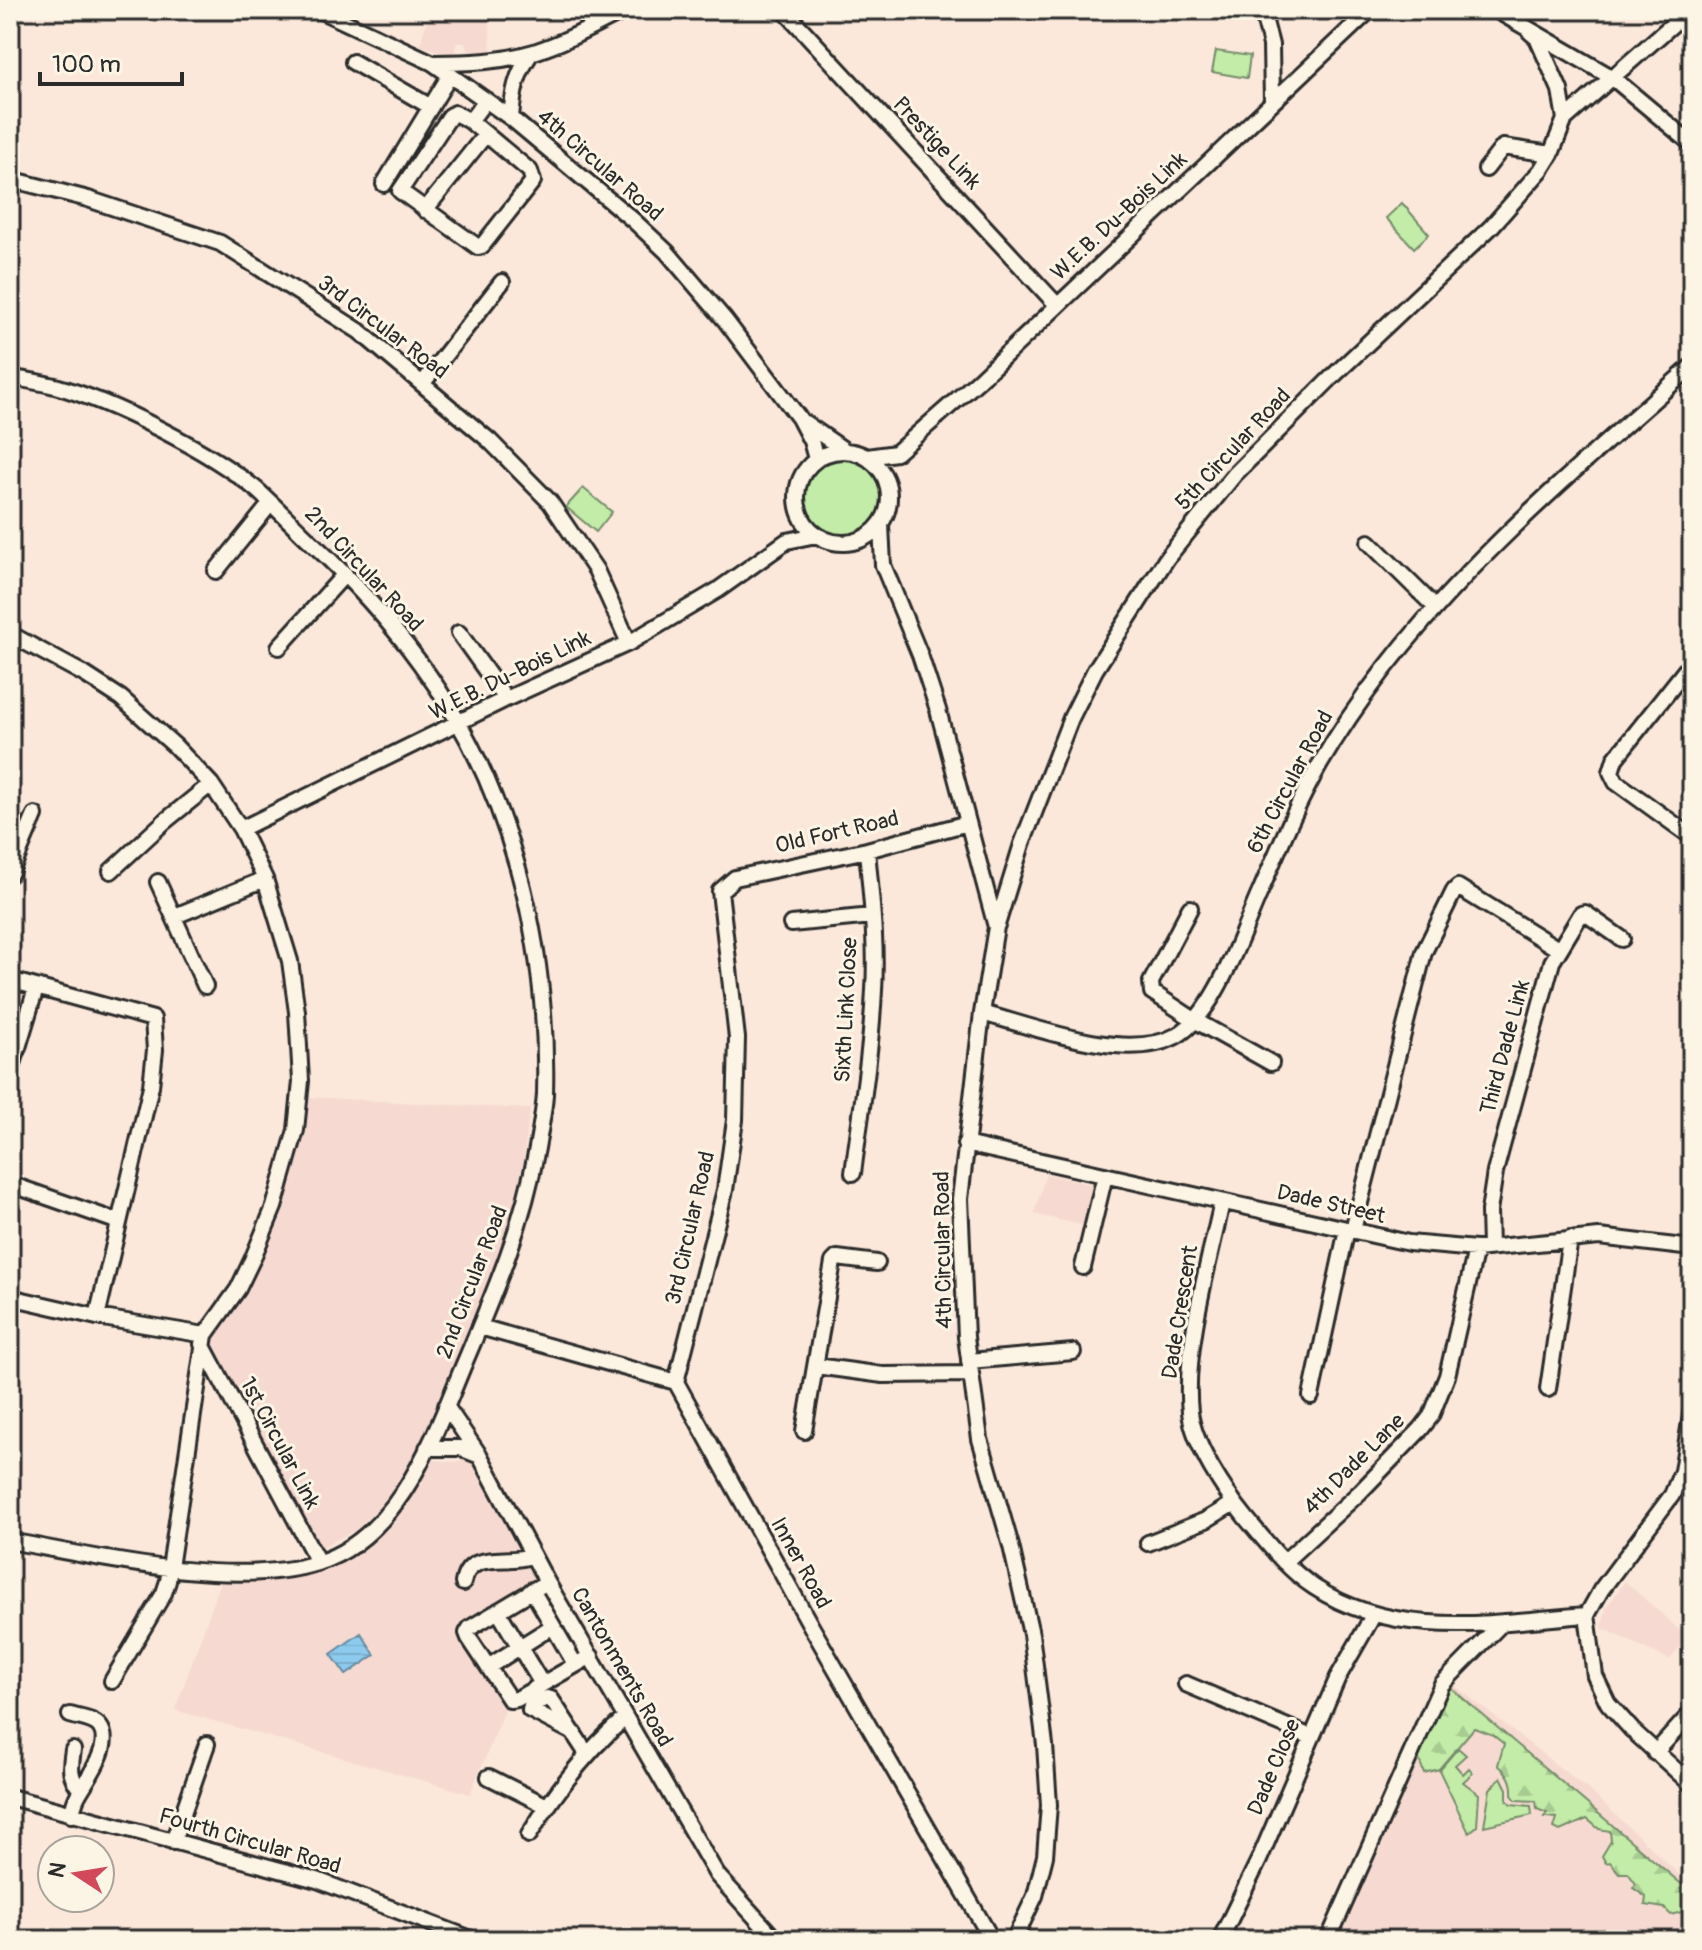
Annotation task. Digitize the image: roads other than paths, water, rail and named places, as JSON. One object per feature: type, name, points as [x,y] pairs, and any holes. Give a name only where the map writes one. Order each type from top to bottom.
[{"type":"street","name":"4th Circular Road","points":[[319,10],[433,63],[511,118],[633,220],[667,252],[725,320],[799,418],[816,459]]},
{"type":"street","points":[[433,63],[483,62],[531,53],[560,43],[626,10]]},
{"type":"street","name":"Prestige Link","points":[[784,10],[1057,305]]},
{"type":"street","points":[[1262,10],[1271,45],[1272,102]]},
{"type":"street","name":"W.E.B. Du-Bois Link","points":[[896,453],[978,381],[1370,10]]},
{"type":"street","points":[[1496,10],[1613,78],[1692,144]]},
{"type":"street","name":"5th Circular Road","points":[[996,927],[1022,844],[1071,718],[1095,670],[1167,558],[1235,474],[1331,378],[1491,227],[1541,170],[1565,119],[1689,10]]},
{"type":"street","points":[[1521,24],[1537,38],[1544,52],[1560,90],[1565,119]]},
{"type":"street","points":[[511,118],[514,85],[520,68],[531,53]]},
{"type":"street","points":[[353,62],[431,107]]},
{"type":"street","points":[[384,184],[450,75]]},
{"type":"street","points":[[470,121],[486,100]]},
{"type":"street","points":[[452,114],[459,114],[470,121],[530,171],[533,181],[482,246],[475,246],[401,195],[400,188],[452,114]]},
{"type":"street","points":[[425,210],[486,134]]},
{"type":"street","points":[[1486,169],[1503,147],[1551,154]]},
{"type":"street","name":"3rd Circular Road","points":[[10,179],[88,199],[220,243],[359,331],[490,441],[550,502],[596,570],[629,643]]},
{"type":"street","points":[[423,383],[502,282]]},
{"type":"street","name":"6th Circular Road","points":[[982,1013],[1119,1047],[1155,1044],[1176,1036],[1196,1021],[1218,988],[1273,861],[1317,771],[1356,706],[1435,607],[1535,506],[1692,366]]},
{"type":"street","name":"2nd Circular Road","points":[[10,377],[56,386],[114,407],[216,462],[255,489],[345,574],[406,645],[459,723],[486,778],[513,849],[533,928],[544,1019],[545,1099],[529,1195],[511,1252],[427,1448],[392,1510],[368,1535],[348,1549],[318,1562],[285,1569],[230,1573],[171,1567],[10,1541]]},
{"type":"street","name":"4th Circular Road","points":[[799,418],[844,450]]},
{"type":"street","points":[[844,450],[867,457],[880,468],[888,483],[888,512],[881,525],[857,542],[829,542],[816,535],[805,525],[799,512],[799,483],[806,470],[816,459],[829,453],[844,450]]},
{"type":"street","points":[[867,457],[896,453],[888,483]]},
{"type":"street","points":[[216,571],[271,503]]},
{"type":"street","points":[[787,541],[799,512]]},
{"type":"street","name":"4th Circular Road","points":[[881,525],[883,565],[920,655],[938,710],[996,927],[982,1013],[960,1199],[963,1295],[980,1439],[1011,1546],[1031,1634],[1045,1745],[1049,1805],[1045,1856],[1035,1896],[1014,1940]]},
{"type":"street","name":"W.E.B. Du-Bois Link","points":[[241,829],[506,699],[629,643],[718,590],[787,541],[816,535]]},
{"type":"street","name":"4th Circular Road","points":[[857,542],[883,565]]},
{"type":"street","points":[[1369,542],[1435,607]]},
{"type":"street","points":[[279,647],[345,574]]},
{"type":"street","points":[[459,633],[506,699]]},
{"type":"street","points":[[10,634],[121,698],[175,746],[211,784],[241,829],[265,879],[290,961],[297,1012],[301,1081],[296,1130],[274,1207],[252,1260],[238,1289],[204,1339],[171,1567],[164,1593],[112,1681]]},
{"type":"street","points":[[1692,662],[1615,759],[1611,772],[1616,782],[1692,837]]},
{"type":"street","points":[[111,871],[211,784]]},
{"type":"street","points":[[10,874],[35,815]]},
{"type":"street","name":"Old Fort Road","points":[[720,891],[735,878],[867,850],[968,823]]},
{"type":"street","name":"Sixth Link Close","points":[[853,1173],[874,989],[867,850]]},
{"type":"street","points":[[175,916],[265,879]]},
{"type":"street","points":[[158,882],[205,986]]},
{"type":"street","points":[[1311,1396],[1350,1230],[1424,952],[1454,891],[1458,887],[1558,949]]},
{"type":"street","name":"3rd Circular Road","points":[[676,1382],[725,1190],[735,1120],[737,1038],[720,891]]},
{"type":"street","points":[[1190,908],[1151,982],[1152,992],[1271,1063]]},
{"type":"street","name":"Third Dade Link","points":[[1483,1248],[1495,1172],[1541,996],[1558,949],[1581,914],[1585,913],[1622,939]]},
{"type":"street","points":[[791,924],[872,916]]},
{"type":"street","points":[[10,980],[153,1019],[155,1050],[151,1086],[97,1317]]},
{"type":"street","points":[[10,1074],[36,988]]},
{"type":"street","name":"Dade Street","points":[[965,1144],[1409,1243],[1483,1248],[1570,1239],[1619,1238],[1692,1248]]},
{"type":"street","points":[[1083,1267],[1105,1175]]},
{"type":"street","points":[[10,1184],[119,1222]]},
{"type":"street","name":"Dade Crescent","points":[[1222,1202],[1188,1377],[1190,1414],[1199,1444],[1234,1503],[1284,1562],[1314,1587],[1374,1614],[1432,1625],[1461,1626],[1587,1615]]},
{"type":"street","points":[[1548,1389],[1570,1239]]},
{"type":"street","name":"4th Dade Lane","points":[[1284,1562],[1360,1492],[1431,1416],[1447,1376],[1483,1248]]},
{"type":"street","points":[[804,1431],[833,1262],[837,1258],[877,1263]]},
{"type":"street","points":[[10,1297],[204,1339]]},
{"type":"street","points":[[480,1327],[676,1382]]},
{"type":"street","name":"1st Circular Link","points":[[204,1339],[318,1562]]},
{"type":"street","points":[[816,1366],[883,1375],[970,1367],[1073,1352]]},
{"type":"street","name":"Inner Road","points":[[676,1382],[811,1626],[992,1940]]},
{"type":"street","name":"Cantonments Road","points":[[446,1406],[480,1456],[547,1582],[717,1875],[776,1940]]},
{"type":"street","points":[[1692,1409],[1689,1452],[1672,1495],[1601,1590],[1587,1615],[1595,1676],[1608,1703],[1655,1753],[1692,1785]]},
{"type":"street","points":[[427,1448],[460,1448],[480,1456]]},
{"type":"street","points":[[1148,1543],[1206,1520],[1234,1503]]},
{"type":"street","points":[[463,1583],[467,1572],[481,1562],[498,1558],[522,1560],[532,1555]]},
{"type":"street","points":[[547,1582],[470,1628],[467,1633],[510,1700],[517,1699],[591,1656]]},
{"type":"street","points":[[532,1590],[575,1664]]},
{"type":"street","points":[[498,1611],[542,1684]]},
{"type":"street","name":"Dade Close","points":[[1220,1940],[1259,1860],[1345,1662],[1374,1614]]},
{"type":"street","points":[[1328,1940],[1442,1684],[1503,1622]]},
{"type":"street","points":[[488,1667],[553,1626]]},
{"type":"street","points":[[1186,1684],[1311,1737]]},
{"type":"street","points":[[1655,1753],[1692,1712]]},
{"type":"street","points":[[70,1715],[96,1723],[102,1732],[99,1756],[71,1815]]},
{"type":"street","points":[[529,1835],[587,1754],[625,1718]]},
{"type":"street","points":[[574,1733],[587,1754]]},
{"type":"street","points":[[173,1842],[207,1744]]},
{"type":"street","points":[[73,1750],[70,1772],[81,1790]]},
{"type":"street","points":[[489,1777],[547,1806]]},
{"type":"street","name":"Fourth Circular Road","points":[[10,1797],[317,1880],[474,1940]]},
{"type":"water","points":[[361,1633],[375,1655],[346,1675],[331,1654]]}]
